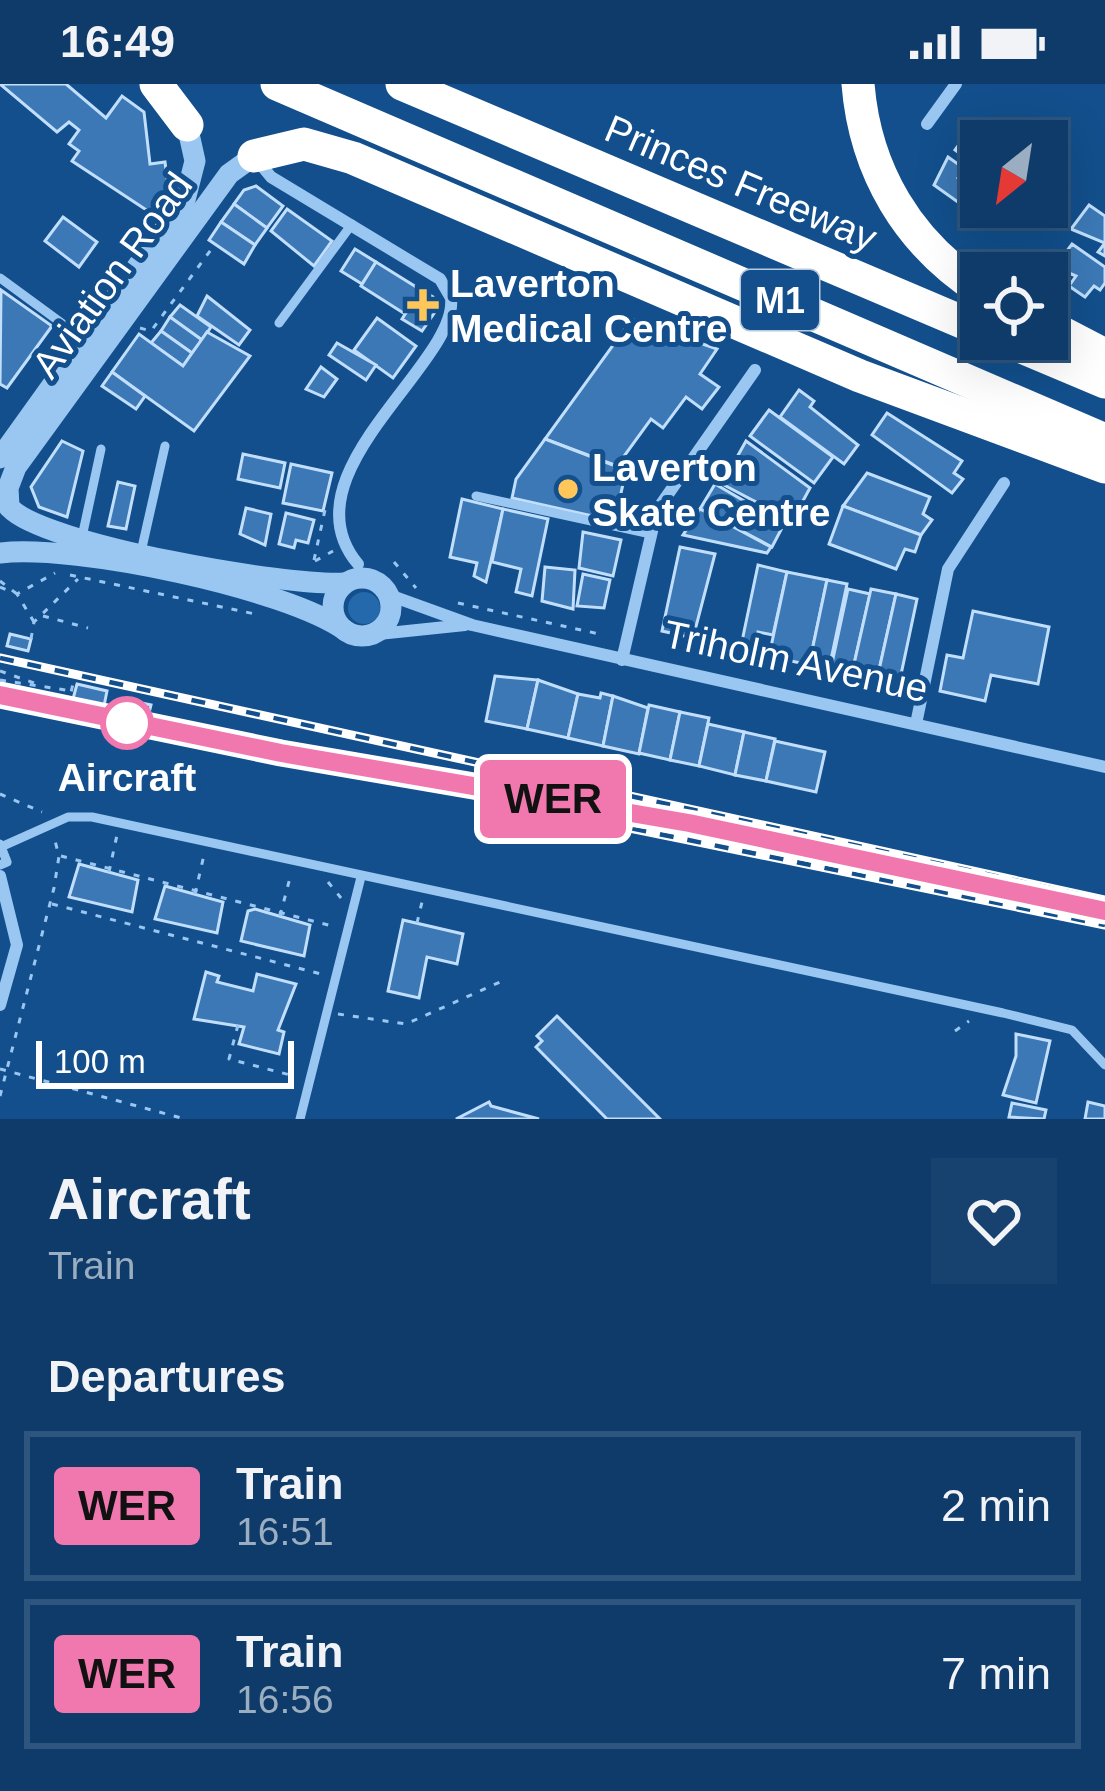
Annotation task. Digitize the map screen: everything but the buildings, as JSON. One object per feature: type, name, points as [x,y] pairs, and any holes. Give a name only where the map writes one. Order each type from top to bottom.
[{"type":"highway","points":[[156,84],[187,124]]},
{"type":"highway","name":"M1","points":[[278,84],[1105,440]]},
{"type":"highway","name":"Princes Freeway","points":[[402,84],[960,321]]},
{"type":"highway","points":[[858,84],[867,140],[887,191],[928,247],[960,273]]},
{"type":"highway","points":[[254,156],[304,144],[353,158],[860,376],[1105,467]]},
{"type":"highway","points":[[1068,336],[1105,355]]},
{"type":"highway","points":[[1053,360],[1105,382]]},
{"type":"street","points":[[927,124],[956,84]]},
{"type":"street","name":"Aviation Road","points":[[0,458],[92,345],[191,186],[194,151],[187,124]]},
{"type":"street","name":"Aviation Road","points":[[92,345],[178,248],[229,174],[254,156]]},
{"type":"street","points":[[254,156],[271,177],[440,279],[453,304],[446,326],[352,462],[341,518],[351,576],[333,608],[358,633]]},
{"type":"street","points":[[154,244],[178,248]]},
{"type":"street","points":[[622,660],[657,510],[755,370]]},
{"type":"street","name":"Aviation Road","points":[[0,552],[11,534],[6,505],[13,472],[67,380]]},
{"type":"street","points":[[916,724],[948,569],[1004,483]]},
{"type":"street","points":[[6,505],[31,525],[288,583],[351,576],[373,579],[389,595],[390,616],[358,633]]},
{"type":"street","points":[[0,552],[61,552],[261,592],[310,608],[358,633]]},
{"type":"street","name":"Triholm Avenue","points":[[389,595],[472,625],[1105,767]]},
{"type":"street","name":"Triholm Avenue","points":[[358,633],[472,625]]},
{"type":"street","points":[[0,876],[16,945],[0,1005]]},
{"type":"lane","points":[[280,322],[352,224]]},
{"type":"lane","points":[[0,278],[92,345]]},
{"type":"lane","points":[[141,552],[165,446]]},
{"type":"lane","points":[[82,537],[101,449]]},
{"type":"lane","points":[[476,496],[652,534]]},
{"type":"lane","points":[[0,865],[7,862],[1,845],[48,824],[92,818],[1072,1030],[1105,1065]]},
{"type":"lane","points":[[300,1119],[362,878]]},
{"type":"path","points":[[394,562],[422,595]]},
{"type":"path","points":[[17,594],[57,572],[232,610]]},
{"type":"path","points":[[31,639],[34,622],[80,578]]},
{"type":"path","points":[[0,584],[17,594],[34,622]]},
{"type":"path","points":[[443,600],[604,635]]},
{"type":"path","points":[[40,616],[88,628]]},
{"type":"path","points":[[0,671],[37,684]]},
{"type":"path","points":[[68,706],[74,679]]},
{"type":"path","points":[[0,680],[72,691]]},
{"type":"path","points":[[0,794],[32,804],[48,824]]},
{"type":"path","points":[[0,1096],[3,1070],[50,903],[59,856],[52,832],[62,829]]},
{"type":"path","points":[[109,870],[118,833]]},
{"type":"path","points":[[195,892],[205,853],[217,856]]},
{"type":"path","points":[[59,856],[336,927]]},
{"type":"path","points":[[281,914],[292,872],[308,876]]},
{"type":"path","points":[[324,880],[343,907]]},
{"type":"path","points":[[417,923],[422,900]]},
{"type":"path","points":[[50,903],[322,977],[327,958]]},
{"type":"path","points":[[332,943],[338,920]]},
{"type":"path","points":[[327,1012],[406,1024],[500,982]]},
{"type":"path","points":[[238,1025],[229,1059],[296,1076]]},
{"type":"path","points":[[3,1070],[185,1119]]},
{"type":"shaded area","points":[[364,592],[376,596],[380,608],[376,620],[364,624],[352,620],[348,608],[352,596]]},
{"type":"railway","points":[[0,658],[1105,900]]},
{"type":"railway","points":[[0,695],[281,753],[629,812]]},
{"type":"railway","points":[[605,823],[1105,925]]},
{"type":"train","name":"WER","points":[[0,695],[281,753],[689,823],[1105,911]]},
{"type":"place","name":"Laverton Medical Centre","points":[[423,305]]},
{"type":"place","name":"Laverton Skate Centre","points":[[568,489]]},
{"type":"place","name":"Aircraft","points":[[127,723]]}]
